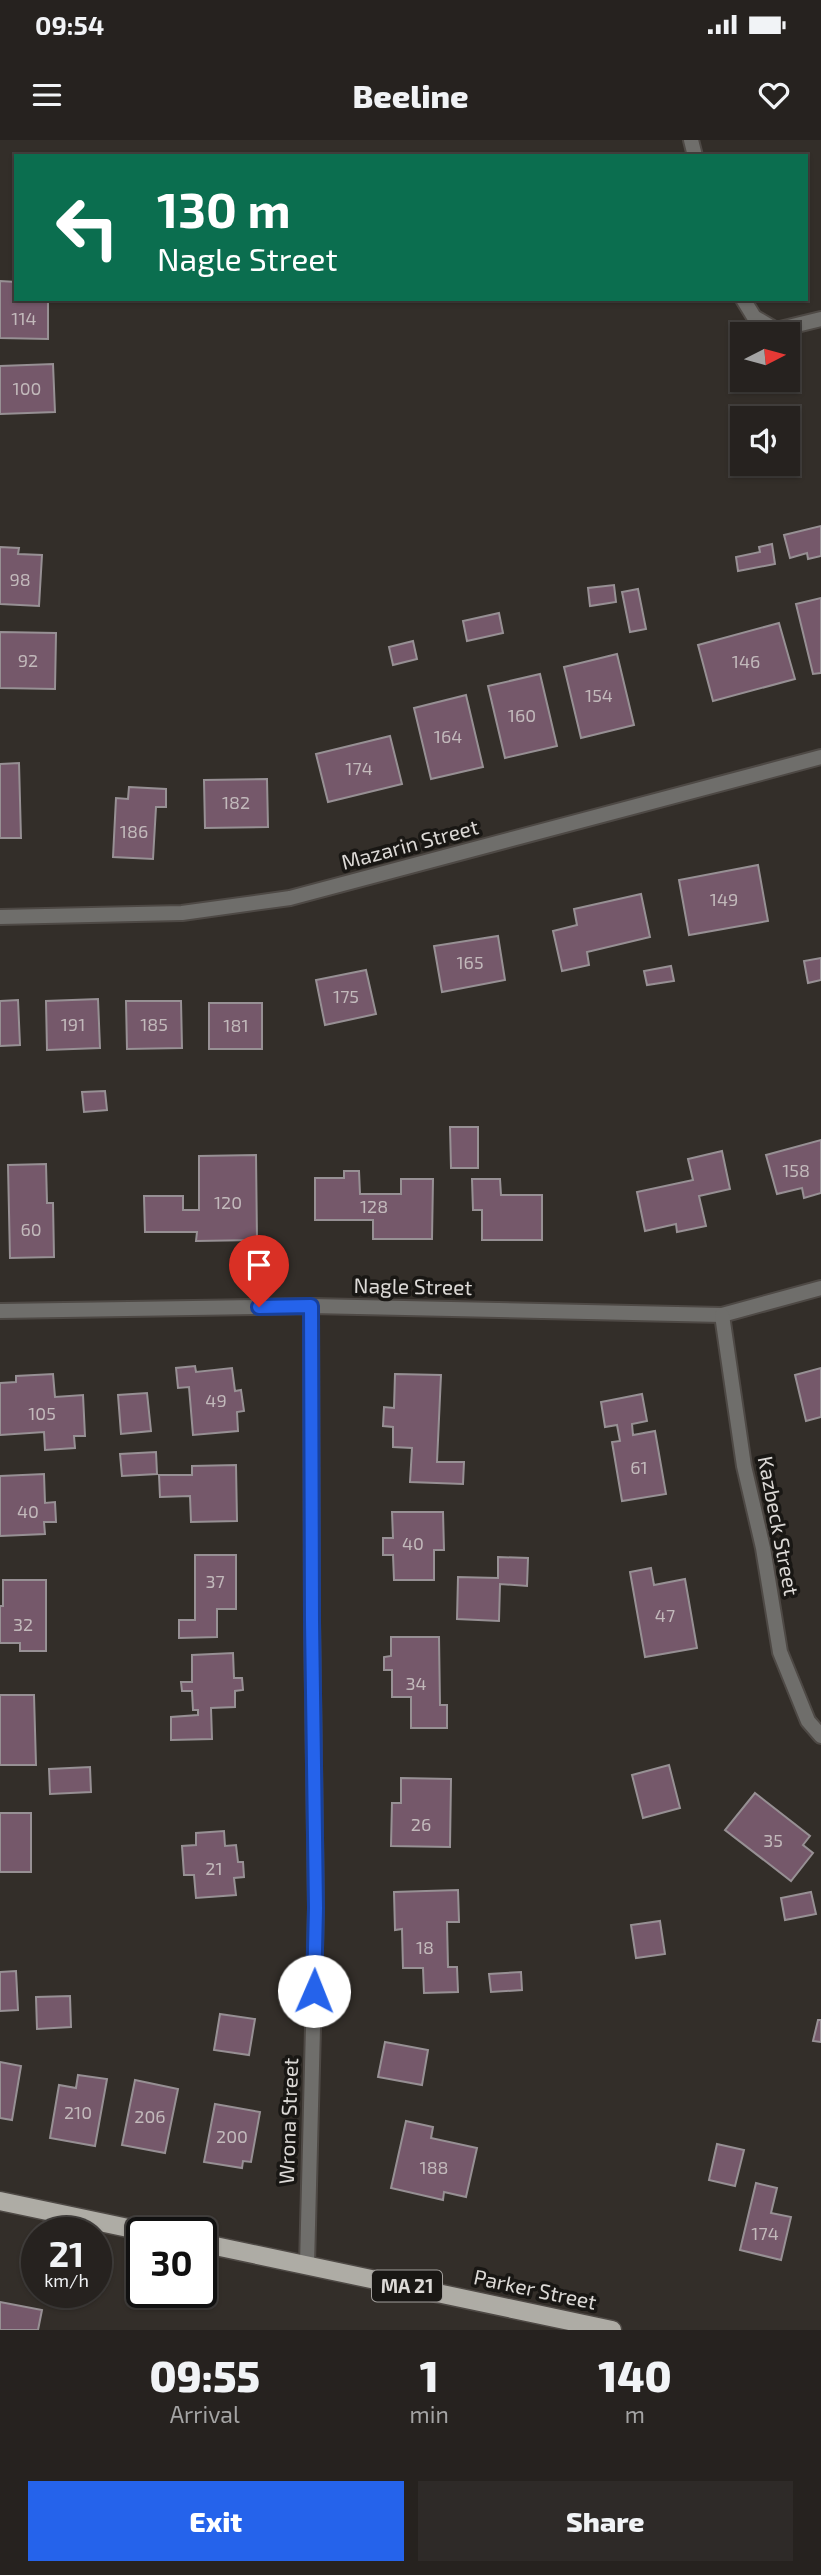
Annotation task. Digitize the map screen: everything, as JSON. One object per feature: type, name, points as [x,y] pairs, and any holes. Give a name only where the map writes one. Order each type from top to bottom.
[{"type":"main road","points":[[0,2201],[126,2228]]},
{"type":"main road","name":"Parker Street","points":[[217,2246],[612,2330]]},
{"type":"street","points":[[744,301],[754,317],[776,330],[821,319]]},
{"type":"street","name":"Mazarin Street","points":[[0,917],[182,913],[290,898],[821,757]]},
{"type":"street","name":"Nagle Street","points":[[0,1311],[311,1306],[722,1315],[821,1288]]},
{"type":"street","name":"Wrona Street","points":[[307,2265],[316,1908],[311,1306]]},
{"type":"street","name":"Kazbeck Street","points":[[722,1315],[744,1466],[763,1548],[780,1652],[807,1721],[821,1736]]},
{"type":"building","points":[[0,281],[14,282],[14,301],[48,301],[48,339],[0,338]]},
{"type":"building","points":[[53,364],[55,412],[0,414],[0,366]]},
{"type":"building","points":[[821,526],[821,556],[808,559],[807,553],[790,558],[784,535]]},
{"type":"building","points":[[772,544],[775,564],[738,571],[736,557],[760,552],[759,547]]},
{"type":"building","points":[[0,547],[19,548],[18,554],[42,555],[39,606],[0,604]]},
{"type":"building","points":[[614,585],[616,602],[590,606],[588,588]]},
{"type":"building","points":[[638,589],[646,629],[630,632],[622,592]]},
{"type":"building","points":[[821,598],[821,673],[813,674],[796,604]]},
{"type":"building","points":[[499,613],[503,633],[467,641],[463,621]]},
{"type":"building","points":[[779,623],[795,679],[713,701],[698,645]]},
{"type":"building","points":[[0,632],[56,633],[55,689],[0,688]]},
{"type":"building","points":[[413,641],[417,659],[393,665],[389,647]]},
{"type":"building","points":[[617,654],[634,725],[581,738],[564,667]]},
{"type":"building","points":[[540,674],[557,746],[505,758],[488,686]]},
{"type":"building","points":[[466,695],[483,767],[431,779],[414,708]]},
{"type":"building","points":[[390,736],[402,784],[328,802],[316,754]]},
{"type":"building","points":[[19,763],[21,838],[0,838],[0,764]]},
{"type":"building","points":[[267,779],[268,827],[205,828],[204,780]]},
{"type":"building","points":[[129,787],[166,789],[166,807],[156,807],[153,859],[113,857],[116,798],[128,799]]},
{"type":"building","points":[[758,865],[768,921],[689,935],[679,880]]},
{"type":"building","points":[[641,894],[650,937],[587,952],[589,965],[562,971],[553,931],[577,925],[574,909]]},
{"type":"building","points":[[498,936],[505,980],[442,992],[434,946]]},
{"type":"building","points":[[821,958],[821,980],[808,983],[804,961]]},
{"type":"building","points":[[671,966],[674,981],[647,985],[644,971]]},
{"type":"building","points":[[366,970],[376,1014],[325,1025],[316,980]]},
{"type":"building","points":[[98,999],[100,1048],[47,1050],[46,1001]]},
{"type":"building","points":[[18,1000],[20,1045],[0,1046],[0,1001]]},
{"type":"building","points":[[126,1001],[181,1001],[182,1048],[127,1049]]},
{"type":"building","points":[[209,1003],[262,1003],[262,1049],[209,1049]]},
{"type":"building","points":[[105,1091],[107,1110],[84,1112],[82,1092]]},
{"type":"building","points":[[450,1127],[478,1127],[478,1168],[451,1168]]},
{"type":"building","points":[[821,1140],[821,1193],[804,1198],[802,1188],[777,1194],[766,1155]]},
{"type":"building","points":[[722,1151],[730,1189],[699,1196],[706,1226],[677,1232],[676,1224],[645,1231],[637,1192],[693,1180],[688,1159]]},
{"type":"building","points":[[256,1155],[257,1240],[196,1241],[197,1232],[145,1232],[144,1196],[183,1196],[183,1210],[199,1210],[199,1156]]},
{"type":"building","points":[[46,1164],[47,1203],[53,1203],[54,1257],[10,1258],[8,1165]]},
{"type":"building","points":[[344,1171],[359,1171],[360,1194],[401,1194],[401,1179],[433,1179],[432,1239],[373,1239],[373,1220],[315,1220],[315,1178],[344,1178]]},
{"type":"building","points":[[472,1179],[500,1179],[501,1195],[542,1195],[542,1240],[482,1240],[482,1210],[473,1210]]},
{"type":"building","points":[[195,1366],[196,1372],[232,1368],[235,1391],[241,1390],[244,1411],[237,1412],[238,1431],[193,1435],[189,1387],[178,1388],[176,1368]]},
{"type":"building","points":[[821,1368],[821,1417],[806,1421],[795,1375]]},
{"type":"building","points":[[53,1374],[55,1397],[83,1395],[85,1436],[74,1436],[75,1448],[45,1450],[44,1432],[0,1435],[0,1383],[16,1382],[16,1376]]},
{"type":"building","points":[[395,1374],[441,1375],[437,1462],[464,1462],[463,1484],[410,1482],[412,1448],[393,1447],[393,1427],[383,1426],[384,1407],[394,1408]]},
{"type":"building","points":[[147,1393],[151,1431],[121,1434],[118,1395]]},
{"type":"building","points":[[642,1394],[647,1421],[632,1424],[633,1435],[655,1431],[666,1494],[622,1501],[612,1442],[620,1441],[617,1425],[605,1427],[601,1402]]},
{"type":"building","points":[[156,1452],[157,1474],[122,1476],[120,1454]]},
{"type":"building","points":[[236,1465],[237,1521],[191,1522],[190,1496],[160,1497],[159,1475],[192,1475],[192,1466]]},
{"type":"building","points":[[44,1474],[45,1503],[55,1502],[56,1522],[44,1522],[45,1534],[0,1536],[0,1476]]},
{"type":"building","points":[[392,1512],[443,1512],[444,1550],[434,1550],[434,1580],[394,1580],[393,1555],[383,1555],[383,1538],[393,1538]]},
{"type":"building","points":[[195,1555],[236,1555],[236,1609],[217,1609],[217,1637],[179,1638],[179,1620],[195,1620]]},
{"type":"building","points":[[498,1557],[528,1558],[527,1586],[500,1584],[499,1621],[457,1619],[458,1577],[498,1578]]},
{"type":"building","points":[[651,1568],[654,1585],[685,1579],[697,1648],[645,1657],[630,1572]]},
{"type":"building","points":[[3,1580],[46,1580],[46,1651],[20,1651],[20,1643],[0,1643]]},
{"type":"building","points":[[391,1637],[439,1637],[440,1705],[447,1705],[447,1728],[411,1728],[411,1697],[392,1697],[392,1670],[384,1670],[384,1657],[391,1656]]},
{"type":"building","points":[[233,1653],[234,1678],[242,1678],[243,1690],[235,1691],[235,1707],[211,1708],[212,1739],[171,1740],[171,1717],[198,1715],[198,1710],[193,1710],[192,1691],[182,1691],[181,1682],[192,1682],[192,1655]]},
{"type":"building","points":[[0,1695],[34,1695],[36,1765],[0,1765]]},
{"type":"building","points":[[669,1765],[680,1808],[643,1818],[632,1775]]},
{"type":"building","points":[[90,1767],[91,1792],[50,1794],[49,1769]]},
{"type":"building","points":[[401,1778],[451,1779],[450,1847],[391,1846],[392,1803],[401,1803]]},
{"type":"building","points":[[755,1793],[810,1836],[803,1845],[813,1853],[791,1881],[725,1830]]},
{"type":"building","points":[[0,1813],[31,1813],[31,1872],[0,1872]]},
{"type":"building","points":[[224,1831],[225,1846],[236,1845],[238,1862],[243,1862],[244,1877],[234,1878],[236,1895],[196,1898],[194,1875],[184,1875],[182,1846],[196,1845],[196,1833]]},
{"type":"building","points":[[458,1890],[459,1922],[447,1922],[448,1967],[457,1967],[458,1992],[424,1993],[423,1968],[403,1968],[402,1929],[395,1930],[394,1892]]},
{"type":"building","points":[[811,1892],[816,1914],[785,1920],[781,1898]]},
{"type":"building","points":[[660,1921],[665,1954],[636,1958],[631,1925]]},
{"type":"building","points":[[16,1971],[18,2010],[0,2011],[0,1972]]},
{"type":"building","points":[[521,1972],[522,1990],[491,1992],[489,1974]]},
{"type":"building","points":[[70,1996],[71,2027],[37,2029],[36,1997]]},
{"type":"building","points":[[220,2014],[255,2019],[249,2055],[214,2050]]},
{"type":"building","points":[[818,2020],[821,2020],[821,2042],[813,2041]]},
{"type":"building","points":[[385,2042],[428,2050],[422,2085],[378,2077]]},
{"type":"building","points":[[0,2062],[21,2066],[12,2120],[0,2118]]},
{"type":"building","points":[[78,2075],[107,2079],[95,2146],[50,2138],[59,2085],[76,2088]]},
{"type":"building","points":[[135,2080],[178,2089],[165,2153],[122,2145]]},
{"type":"building","points":[[215,2104],[260,2112],[251,2162],[243,2161],[242,2168],[204,2162]]},
{"type":"building","points":[[406,2121],[433,2127],[431,2138],[477,2148],[466,2197],[444,2192],[443,2200],[391,2188]]},
{"type":"building","points":[[717,2144],[744,2150],[735,2186],[709,2180]]},
{"type":"building","points":[[756,2183],[777,2188],[771,2213],[791,2217],[781,2260],[740,2250]]},
{"type":"building","points":[[0,2302],[42,2310],[38,2330],[0,2330]]},
{"type":"route","points":[[259,1307],[311,1306],[316,1908],[314,1991]]}]
